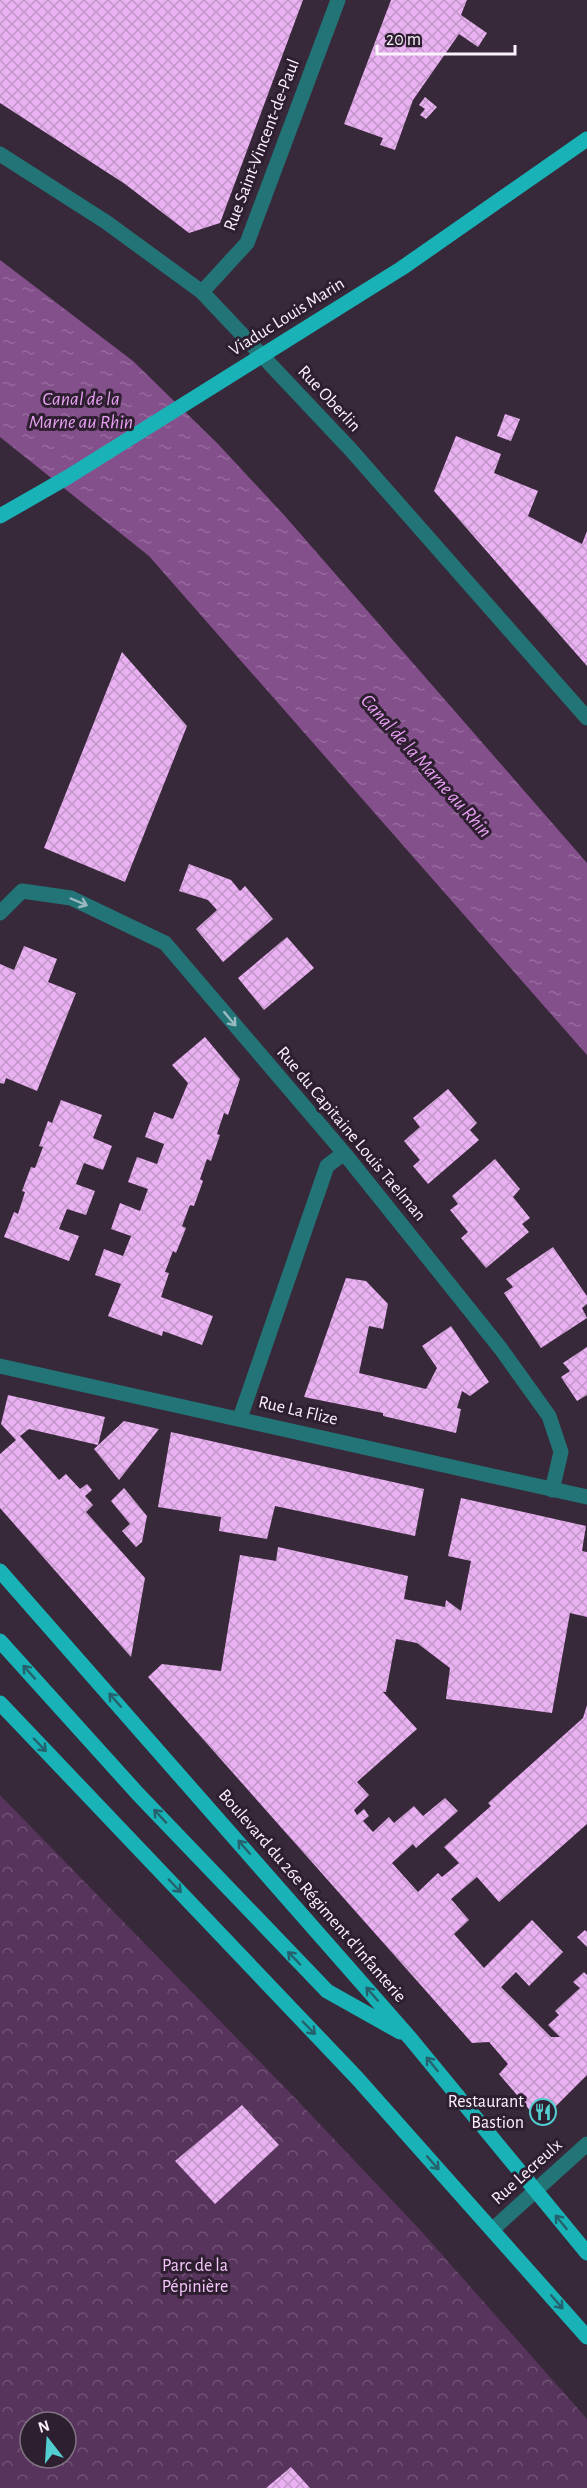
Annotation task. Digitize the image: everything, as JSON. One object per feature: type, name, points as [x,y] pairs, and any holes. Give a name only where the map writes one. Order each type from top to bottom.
[{"type":"main road","name":"Viaduc Louis Marin","points":[[0,516],[68,477],[402,268],[587,139]]},
{"type":"main road","name":"Boulevard du 26e Régiment d'Infanterie","points":[[0,1571],[410,2038],[587,2253]]},
{"type":"main road","points":[[0,1641],[138,1794],[327,1991],[410,2038]]},
{"type":"main road","points":[[0,1703],[357,2078],[587,2337]]},
{"type":"street","name":"Rue Saint-Vincent-de-Paul","points":[[202,292],[247,243],[338,0]]},
{"type":"street","name":"Rue Oberlin","points":[[0,154],[106,222],[202,292],[351,450],[587,718]]},
{"type":"street","name":"Rue du Capitaine Louis Taelman","points":[[0,913],[22,891],[71,898],[165,943],[344,1153],[501,1349],[549,1416],[561,1452],[552,1490]]},
{"type":"street","points":[[240,1418],[327,1166],[344,1153]]},
{"type":"street","name":"Rue La Flize","points":[[0,1366],[587,1497]]},
{"type":"street","name":"Rue Lecreulx","points":[[493,2229],[587,2144]]},
{"type":"green space","name":"Parc de la Pépinière","points":[[0,1795],[422,2232],[587,2419],[587,2488],[0,2488]]},
{"type":"water","name":"Canal de la Marne au Rhin","points":[[0,260],[133,361],[218,444],[284,515],[587,863],[587,1055],[149,556],[0,437]]},
{"type":"building","points":[[0,0],[303,0],[220,223],[189,233],[125,184],[0,103]]},
{"type":"building","points":[[391,0],[467,0],[461,15],[487,33],[478,47],[459,34],[413,100],[395,150],[380,145],[383,138],[344,124]]},
{"type":"building","points":[[425,97],[437,107],[426,119],[420,115],[425,109],[419,105]]},
{"type":"building","points":[[505,414],[520,419],[511,441],[497,436]]},
{"type":"building","points":[[456,436],[501,454],[494,473],[538,491],[528,516],[582,544],[587,531],[587,666],[434,491]]},
{"type":"building","points":[[122,652],[187,726],[125,882],[44,848]]},
{"type":"building","points":[[189,864],[231,880],[240,891],[245,886],[273,919],[223,962],[196,929],[217,910],[208,900],[179,891]]},
{"type":"building","points":[[287,937],[314,968],[264,1010],[238,978]]},
{"type":"building","points":[[24,946],[57,959],[48,982],[76,993],[37,1091],[6,1078],[4,1084],[0,1083],[0,964],[14,970]]},
{"type":"building","points":[[205,1037],[240,1079],[228,1115],[224,1113],[217,1134],[220,1135],[211,1161],[207,1159],[200,1179],[203,1181],[194,1206],[190,1205],[182,1226],[186,1228],[176,1253],[173,1251],[165,1272],[169,1273],[161,1297],[213,1316],[202,1345],[163,1331],[162,1336],[108,1316],[121,1284],[95,1275],[104,1249],[123,1256],[131,1236],[111,1229],[120,1203],[140,1211],[148,1189],[128,1182],[137,1157],[157,1164],[164,1144],[145,1137],[154,1112],[173,1119],[188,1083],[172,1065]]},
{"type":"building","points":[[448,1089],[477,1123],[470,1130],[479,1140],[428,1184],[413,1166],[420,1160],[404,1141],[420,1127],[413,1118]]},
{"type":"building","points":[[61,1100],[102,1115],[93,1138],[112,1146],[103,1170],[84,1163],[76,1184],[95,1191],[86,1215],[67,1209],[59,1229],[79,1236],[69,1261],[4,1237],[14,1212],[18,1214],[25,1192],[22,1191],[31,1167],[35,1168],[43,1147],[39,1146],[48,1121],[52,1123]]},
{"type":"building","points":[[495,1159],[520,1189],[513,1197],[530,1218],[522,1224],[529,1232],[486,1268],[461,1238],[468,1232],[450,1210],[458,1204],[452,1196]]},
{"type":"building","points":[[553,1247],[587,1296],[587,1304],[582,1308],[587,1318],[541,1348],[504,1293],[513,1287],[506,1279]]},
{"type":"building","points":[[346,1278],[366,1281],[388,1304],[383,1329],[369,1326],[359,1373],[426,1389],[437,1368],[422,1346],[451,1326],[489,1382],[470,1396],[462,1391],[457,1408],[461,1409],[456,1433],[383,1416],[383,1413],[304,1397]]},
{"type":"building","points":[[587,1347],[587,1395],[577,1401],[561,1377],[570,1371],[563,1363]]},
{"type":"building","points":[[8,1395],[105,1417],[98,1445],[29,1429],[20,1436],[59,1480],[66,1474],[80,1489],[87,1484],[92,1490],[85,1496],[93,1505],[86,1512],[145,1578],[131,1657],[0,1508],[0,1454],[16,1440],[1,1424]]},
{"type":"building","points":[[124,1421],[159,1429],[119,1480],[94,1449]]},
{"type":"building","points":[[171,1432],[424,1489],[415,1536],[275,1506],[267,1539],[219,1531],[221,1517],[158,1507]]},
{"type":"building","points":[[124,1488],[147,1516],[142,1542],[136,1547],[122,1531],[130,1524],[111,1501]]},
{"type":"building","points":[[461,1498],[586,1526],[582,1551],[587,1552],[587,1617],[570,1613],[552,1713],[446,1699],[450,1668],[417,1643],[396,1639],[386,1692],[383,1692],[417,1729],[357,1782],[369,1795],[354,1810],[357,1815],[364,1809],[369,1816],[363,1821],[373,1832],[389,1817],[394,1823],[414,1806],[423,1816],[445,1798],[458,1811],[416,1848],[413,1844],[392,1863],[418,1892],[438,1873],[442,1877],[459,1863],[444,1847],[491,1806],[488,1803],[583,1718],[587,1705],[587,1824],[499,1902],[477,1877],[451,1899],[469,1920],[454,1934],[484,1968],[532,1920],[563,1952],[529,1986],[516,1972],[501,1987],[551,2037],[560,2037],[548,2025],[559,2015],[555,2011],[580,1988],[573,1982],[584,1972],[587,1975],[587,2075],[551,2111],[533,2114],[499,2074],[508,2064],[489,2042],[472,2043],[148,1677],[162,1664],[221,1671],[240,1555],[276,1561],[278,1547],[408,1576],[404,1599],[445,1607],[446,1600],[461,1611],[471,1561],[448,1556]]},
{"type":"building","points":[[585,1930],[587,1932],[587,1947],[577,1937]]},
{"type":"building","points":[[242,2105],[279,2145],[215,2204],[175,2161]]},
{"type":"building","points":[[291,2467],[310,2488],[266,2488]]},
{"type":"place","name":"Restaurant Bastion","points":[[543,2112]]}]
